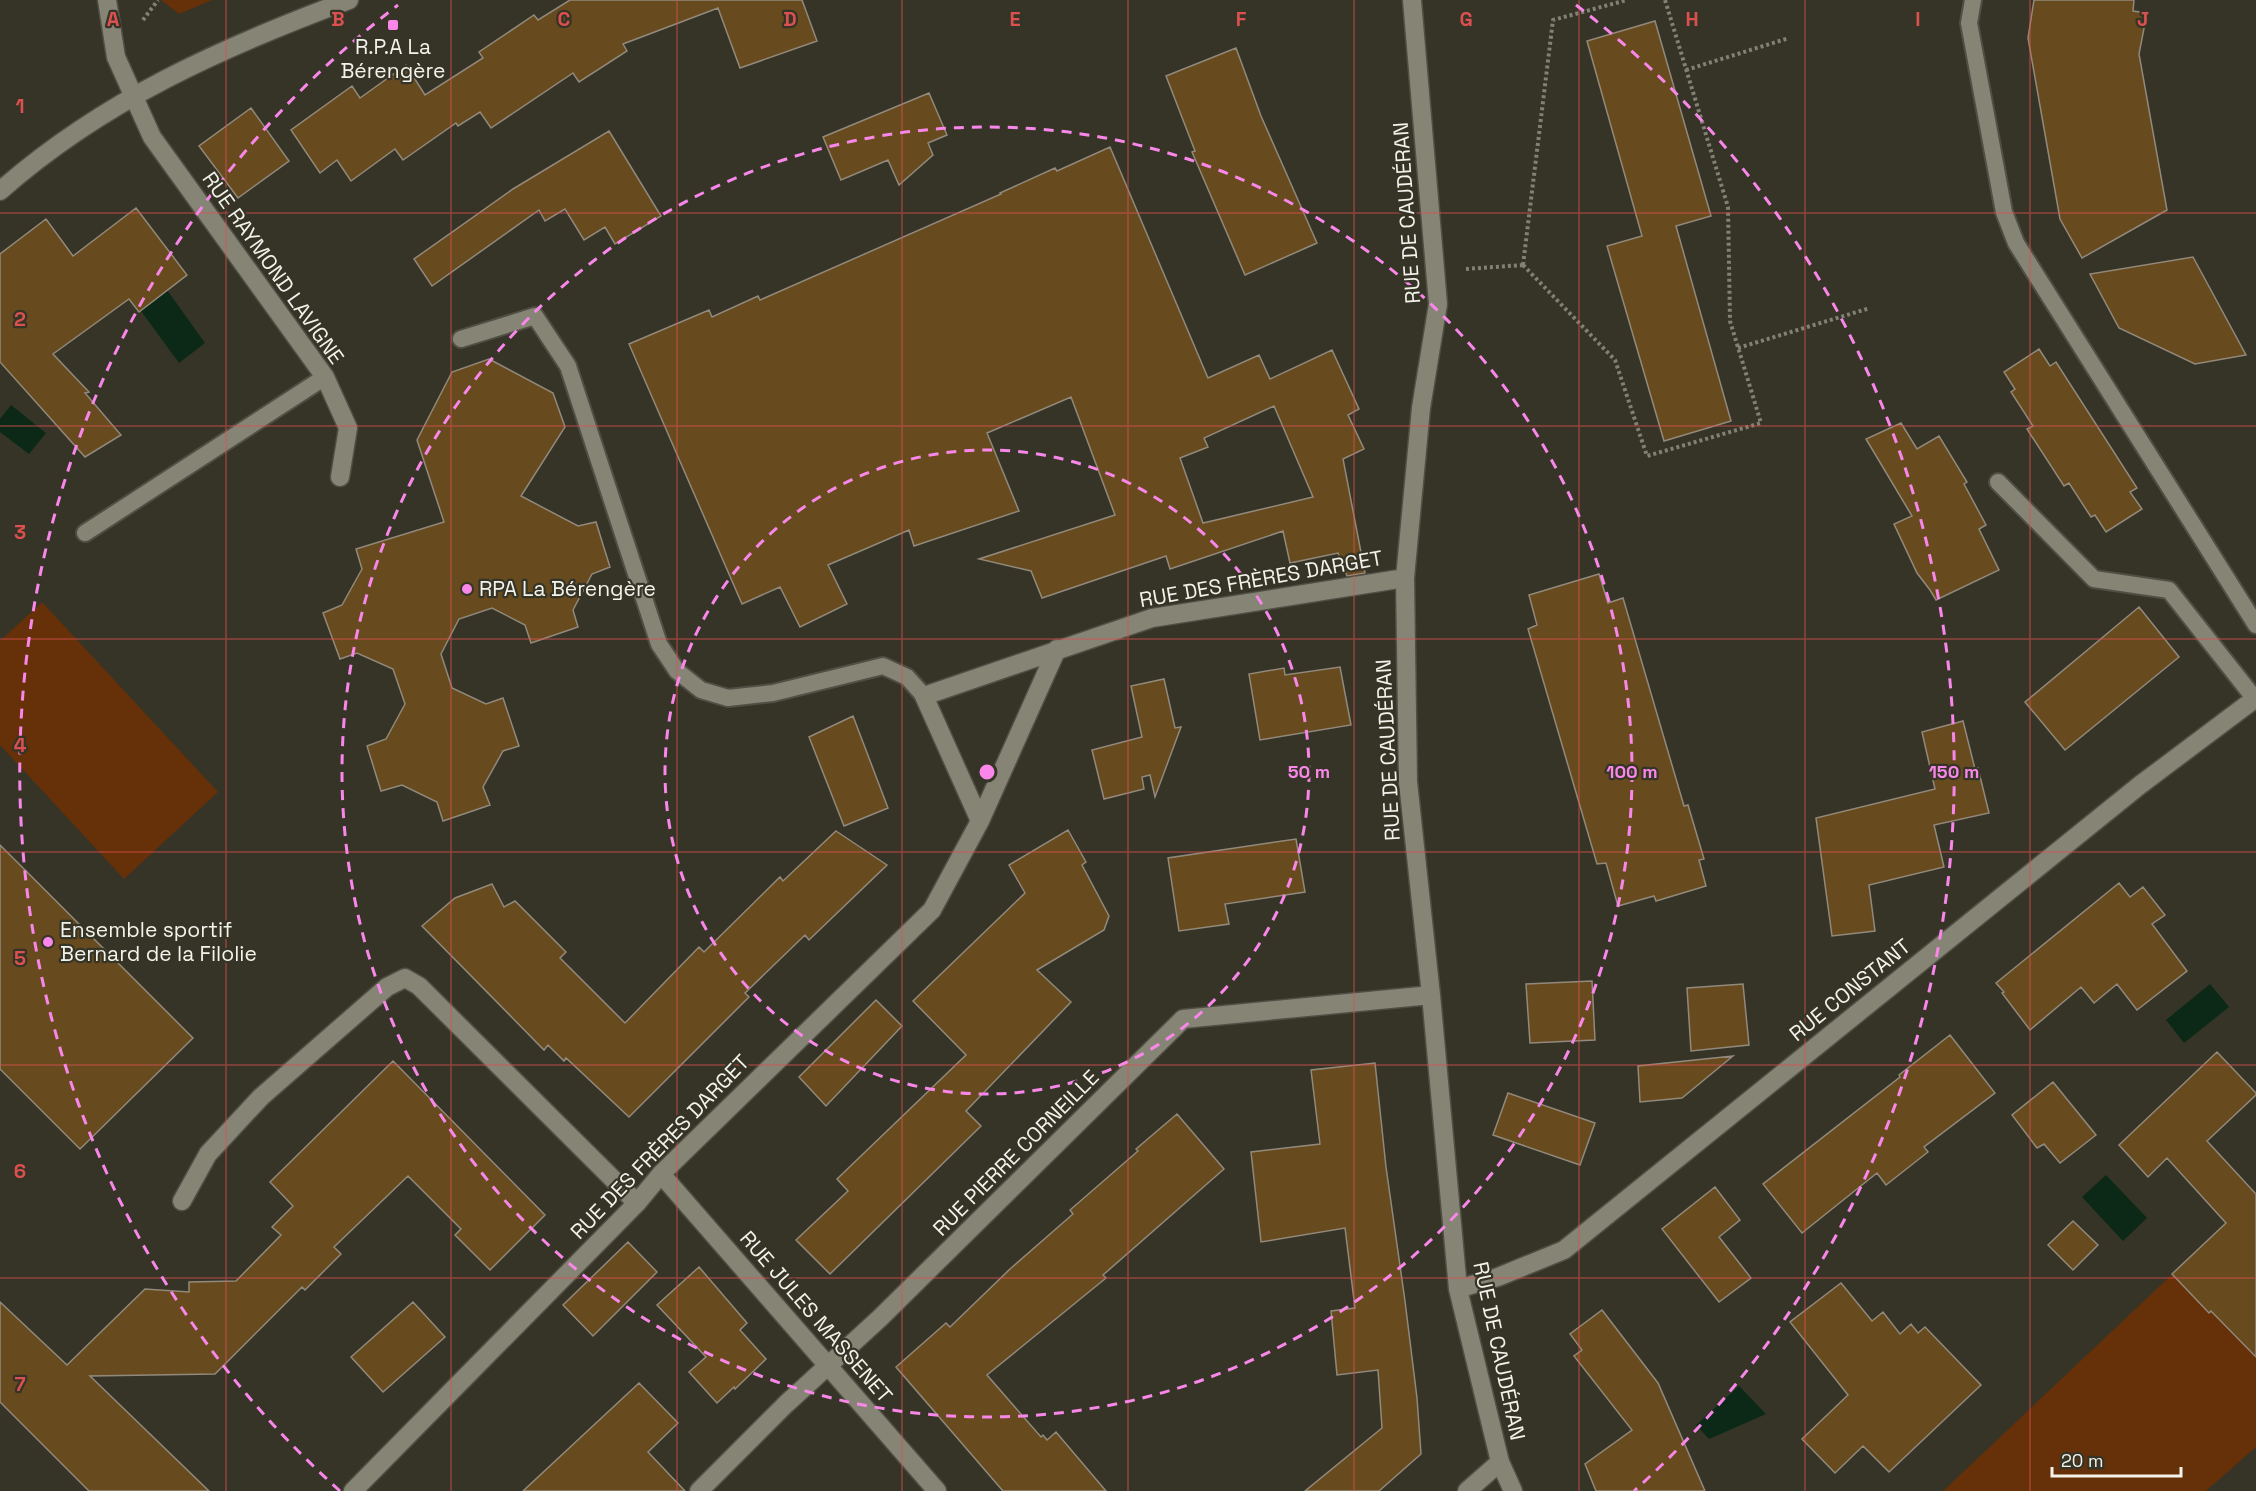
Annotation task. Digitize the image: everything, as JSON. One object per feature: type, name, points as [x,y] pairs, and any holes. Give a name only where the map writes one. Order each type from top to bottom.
[{"type":"street","name":"RUE RAYMOND LAVIGNE","points":[[107,0],[116,57],[152,136],[325,377],[348,428],[340,477]]},
{"type":"street","points":[[0,191],[29,165],[133,95],[197,63],[295,20],[350,0]]},
{"type":"street","name":"RUE DE CAUDÉRAN","points":[[1412,0],[1438,304],[1420,408],[1405,578],[1408,782],[1431,994],[1458,1289],[1500,1462],[1513,1491]]},
{"type":"street","name":"RUE DES FRÈRES DARGET","points":[[924,696],[1152,618],[1405,578]]},
{"type":"street","name":"RUE DES FRÈRES DARGET","points":[[353,1491],[637,1203],[661,1174],[932,910],[980,821],[1057,649]]},
{"type":"street","points":[[924,696],[980,821]]},
{"type":"street","name":"RUE CONSTANT","points":[[1458,1289],[1498,1277],[1564,1250],[2140,785],[2255,698]]},
{"type":"street","points":[[182,1201],[208,1154],[261,1097],[387,987],[405,978],[419,986],[637,1203]]},
{"type":"street","name":"RUE PIERRE CORNEILLE","points":[[699,1491],[880,1318],[1183,1019],[1431,994]]},
{"type":"street","name":"RUE JULES MASSENET","points":[[661,1174],[937,1491]]},
{"type":"street","points":[[1467,1491],[1500,1462]]},
{"type":"lane","points":[[1973,0],[1969,23],[2004,213],[2016,243],[2256,625]]},
{"type":"lane","points":[[460,339],[535,316],[568,366],[659,644],[676,671],[701,690],[728,698],[773,693],[883,666],[907,677],[924,696]]},
{"type":"lane","points":[[85,533],[325,377]]},
{"type":"lane","points":[[1998,482],[2094,579],[2169,590],[2255,698]]},
{"type":"path","points":[[1523,265],[1553,20],[1627,0]]},
{"type":"path","points":[[1523,265],[1615,360],[1647,456],[1761,423],[1730,321],[1728,207],[1665,0]]},
{"type":"path","points":[[1686,70],[1789,38]]},
{"type":"path","points":[[1435,272],[1523,265]]},
{"type":"path","points":[[1738,348],[1870,308]]},
{"type":"shaded area","points":[[161,0],[212,0],[179,14]]},
{"type":"shaded area","points":[[167,290],[205,343],[179,363],[141,311]]},
{"type":"shaded area","points":[[11,405],[46,433],[29,454],[0,432],[0,419]]},
{"type":"shaded area","points":[[42,602],[218,792],[124,879],[0,745],[0,641]]},
{"type":"shaded area","points":[[2210,984],[2229,1007],[2184,1043],[2166,1020]]},
{"type":"shaded area","points":[[2106,1175],[2147,1218],[2123,1241],[2082,1197]]},
{"type":"shaded area","points":[[2256,1195],[2256,1447],[2206,1491],[1943,1491]]},
{"type":"shaded area","points":[[1739,1386],[1766,1414],[1709,1439],[1696,1425]]},
{"type":"building","points":[[570,0],[802,0],[817,41],[740,68],[718,8],[623,44],[627,51],[579,82],[573,73],[491,128],[480,112],[458,126],[456,123],[403,160],[395,149],[351,181],[337,160],[320,173],[291,130],[352,86],[360,98],[406,65],[425,95],[483,58],[479,52],[534,15],[538,20]]},
{"type":"building","points":[[2034,0],[2134,0],[2133,11],[2147,13],[2139,54],[2167,210],[2082,258],[2060,219],[2028,38]]},
{"type":"building","points":[[1655,21],[1711,216],[1676,226],[1731,421],[1664,441],[1607,246],[1642,236],[1587,41]]},
{"type":"building","points":[[1236,48],[1261,116],[1317,243],[1245,275],[1192,152],[1195,151],[1166,76]]},
{"type":"building","points":[[929,93],[947,135],[928,143],[933,155],[899,185],[888,160],[841,180],[823,137]]},
{"type":"building","points":[[251,108],[289,161],[238,198],[199,146]]},
{"type":"building","points":[[609,131],[661,216],[615,244],[605,227],[584,240],[565,209],[545,221],[539,210],[432,286],[414,259],[513,189]]},
{"type":"building","points":[[1110,147],[1208,378],[1259,355],[1270,379],[1332,350],[1359,409],[1348,415],[1364,449],[1343,459],[1365,573],[1347,576],[1338,553],[1290,563],[1283,531],[1170,569],[1166,556],[1042,598],[1031,571],[979,559],[1115,515],[1071,397],[987,433],[1019,511],[914,546],[909,530],[828,565],[847,604],[800,627],[780,587],[742,604],[629,344],[709,310],[712,317],[758,296],[760,300],[1055,168],[1057,171]],"holes":[[[1274,406],[1313,497],[1203,523],[1180,458],[1208,447],[1204,438]]]},
{"type":"building","points":[[136,208],[187,275],[139,312],[129,299],[53,354],[89,392],[85,393],[121,435],[85,457],[0,362],[0,254],[46,219],[73,256]]},
{"type":"building","points":[[2193,257],[2246,355],[2195,364],[2119,328],[2090,274]]},
{"type":"building","points":[[2039,349],[2050,366],[2056,362],[2137,488],[2130,492],[2142,509],[2106,532],[2095,515],[2091,517],[2069,483],[2064,486],[2027,429],[2033,426],[2011,392],[2015,389],[2004,372]]},
{"type":"building","name":"RPA La Bérengère","points":[[489,359],[553,393],[565,427],[521,496],[578,526],[596,522],[610,567],[592,574],[573,610],[578,627],[531,643],[525,625],[492,608],[459,619],[441,654],[452,688],[486,704],[503,698],[519,746],[503,751],[483,787],[490,805],[443,821],[437,802],[402,785],[381,791],[367,746],[386,739],[405,704],[393,669],[357,653],[340,659],[323,613],[342,605],[362,569],[356,549],[444,522],[417,440],[452,372]]},
{"type":"building","points":[[1901,423],[1917,449],[1939,436],[1967,482],[1964,484],[1986,525],[1979,529],[1999,570],[1936,600],[1917,573],[1894,524],[1912,516],[1866,439]]},
{"type":"building","points":[[1599,574],[1608,603],[1623,598],[1684,806],[1688,805],[1704,859],[1699,860],[1706,886],[1656,901],[1654,896],[1618,906],[1606,863],[1597,864],[1528,629],[1537,625],[1529,595]]},
{"type":"building","points":[[2139,607],[2179,657],[2065,750],[2025,702]]},
{"type":"building","points":[[1340,667],[1351,725],[1260,740],[1249,674],[1284,668],[1285,675]]},
{"type":"building","points":[[1164,679],[1175,728],[1181,727],[1155,797],[1150,775],[1142,777],[1144,789],[1104,799],[1092,750],[1142,737],[1131,686]]},
{"type":"building","points":[[853,716],[888,808],[844,826],[809,737]]},
{"type":"building","points":[[1963,721],[1989,813],[1934,825],[1944,867],[1869,885],[1875,931],[1832,936],[1816,818],[1935,789],[1922,732]]},
{"type":"building","points":[[1068,830],[1086,862],[1082,865],[1109,916],[1104,930],[1037,970],[1071,1002],[966,1111],[981,1126],[830,1274],[796,1240],[848,1191],[837,1179],[966,1055],[913,1001],[1025,893],[1009,865]]},
{"type":"building","points":[[836,831],[887,865],[809,940],[805,935],[745,993],[749,997],[629,1117],[566,1058],[564,1061],[548,1045],[544,1050],[422,926],[455,898],[492,884],[504,907],[515,901],[566,952],[560,958],[625,1023],[699,947],[704,952],[780,877],[783,881]]},
{"type":"building","points":[[1296,839],[1305,892],[1225,904],[1229,924],[1179,931],[1168,858]]},
{"type":"building","name":"Ensemble sportif Bernard de la Filolie","points":[[0,845],[193,1038],[80,1149],[0,1069]]},
{"type":"building","points":[[2119,883],[2130,897],[2143,887],[2165,915],[2152,924],[2187,971],[2137,1010],[2117,984],[2094,1003],[2081,987],[2030,1030],[1996,983]]},
{"type":"building","points":[[1592,981],[1595,1040],[1530,1043],[1526,984]]},
{"type":"building","points":[[1743,984],[1749,1045],[1691,1051],[1687,988]]},
{"type":"building","points":[[876,1000],[902,1026],[826,1106],[799,1077]]},
{"type":"building","points":[[1950,1035],[1995,1093],[1924,1147],[1928,1152],[1886,1185],[1877,1173],[1802,1233],[1763,1184]]},
{"type":"building","points":[[2217,1052],[2256,1093],[2207,1141],[2256,1194],[2256,1357],[2172,1274],[2226,1223],[2167,1158],[2148,1177],[2119,1145]]},
{"type":"building","points":[[1733,1056],[1682,1098],[1640,1102],[1638,1066]]},
{"type":"building","points":[[393,1061],[545,1215],[490,1270],[455,1235],[461,1229],[408,1176],[334,1247],[341,1254],[305,1290],[302,1287],[215,1374],[90,1376],[209,1491],[89,1491],[0,1402],[0,1302],[67,1365],[145,1289],[189,1292],[189,1282],[236,1281],[281,1235],[272,1227],[293,1206],[270,1182]]},
{"type":"building","points":[[1375,1063],[1386,1167],[1417,1398],[1421,1454],[1379,1491],[1305,1491],[1382,1428],[1378,1370],[1337,1375],[1331,1311],[1355,1308],[1345,1228],[1261,1242],[1251,1152],[1320,1144],[1311,1070]]},
{"type":"building","points":[[2053,1082],[2096,1135],[2060,1163],[2044,1144],[2037,1148],[2012,1115]]},
{"type":"building","points":[[1508,1093],[1595,1123],[1580,1165],[1493,1135]]},
{"type":"building","points":[[1177,1114],[1224,1169],[1103,1275],[1106,1278],[987,1375],[1041,1437],[1043,1435],[1047,1440],[1056,1432],[1106,1491],[1003,1491],[896,1367],[946,1323],[950,1327],[1010,1269],[1073,1214],[1070,1210]]},
{"type":"building","points":[[1715,1187],[1740,1220],[1719,1237],[1751,1278],[1719,1302],[1662,1229]]},
{"type":"building","points":[[2073,1221],[2098,1245],[2073,1270],[2048,1245]]},
{"type":"building","points":[[628,1242],[657,1272],[593,1336],[563,1305]]},
{"type":"building","points":[[699,1267],[747,1323],[740,1330],[766,1359],[717,1403],[689,1372],[706,1357],[657,1305]]},
{"type":"building","points":[[1841,1283],[1872,1321],[1883,1312],[1900,1334],[1911,1324],[1918,1333],[1925,1327],[1981,1385],[1889,1472],[1863,1446],[1835,1473],[1802,1439],[1848,1395],[1790,1322]]},
{"type":"building","points":[[413,1302],[445,1337],[383,1392],[351,1357]]},
{"type":"building","points":[[1602,1310],[1658,1383],[1705,1491],[1596,1491],[1585,1464],[1632,1430],[1574,1356],[1582,1350],[1570,1334]]},
{"type":"building","points":[[639,1383],[678,1423],[648,1452],[685,1491],[523,1491]]},
{"type":"place","name":"R.P.A La Bérengère","points":[[393,25]]},
{"type":"place","name":"RPA La Bérengère","points":[[467,589]]},
{"type":"place","name":"Ensemble sportif Bernard de la Filolie","points":[[48,942]]}]
